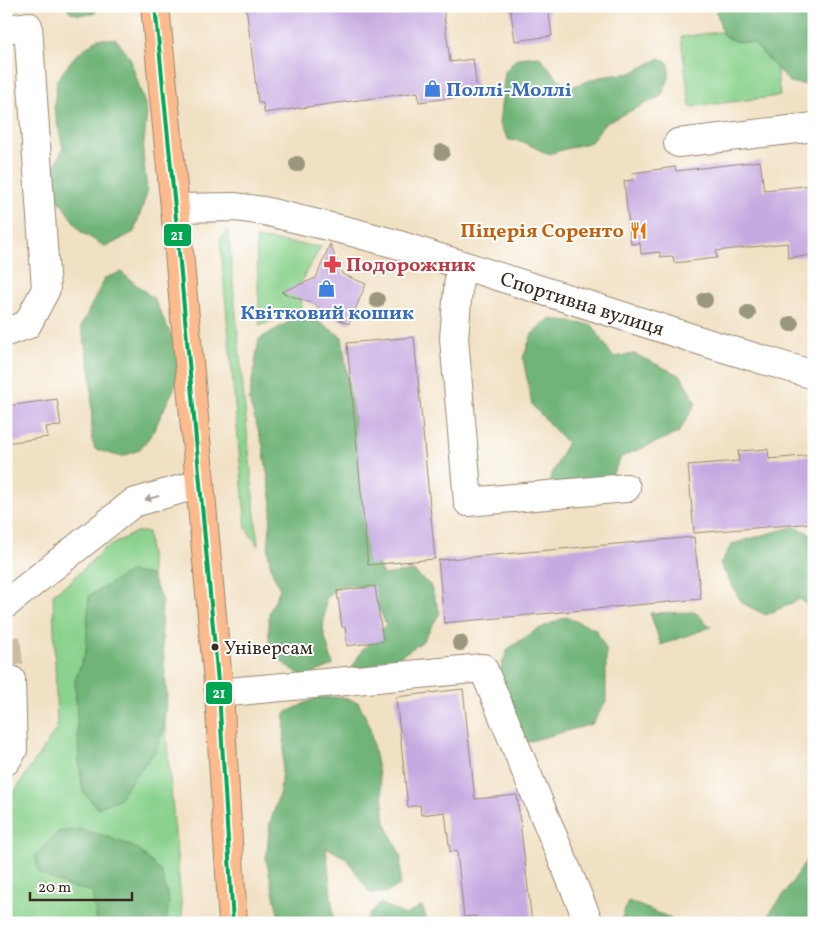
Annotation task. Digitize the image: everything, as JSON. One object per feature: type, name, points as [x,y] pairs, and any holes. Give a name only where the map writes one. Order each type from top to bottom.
[{"type":"main road","points":[[155,6],[219,693],[233,923]]},
{"type":"street","points":[[6,29],[28,26],[46,289],[27,325],[6,332]]},
{"type":"street","points":[[678,143],[814,127]]},
{"type":"street","name":"Спортивна вулиця","points":[[175,208],[235,207],[264,211],[361,234],[814,375]]},
{"type":"street","points":[[460,265],[454,338],[468,502],[626,488]]},
{"type":"street","points":[[6,604],[133,503],[199,484]]},
{"type":"street","points":[[219,693],[483,668],[589,923]]},
{"type":"street","points":[[6,761],[12,750],[11,680]]},
{"type":"green space","points":[[65,6],[99,6],[94,14],[82,14],[71,12]]},
{"type":"green space","points":[[715,6],[814,6],[814,85],[790,83],[753,43],[734,41],[723,35]]},
{"type":"green space","points":[[771,25],[780,96],[690,107],[681,37]]},
{"type":"green space","points":[[97,39],[116,39],[130,58],[147,111],[143,153],[147,193],[134,232],[106,247],[81,232],[47,183],[63,148],[54,109],[57,80],[74,57]]},
{"type":"green space","points":[[539,56],[559,80],[571,87],[600,77],[631,73],[660,58],[669,64],[669,78],[661,96],[604,124],[591,142],[548,154],[521,141],[509,140],[499,124],[505,72],[517,58]]},
{"type":"green space","points":[[228,230],[258,546],[246,528],[220,239]]},
{"type":"green space","points":[[256,238],[321,247],[300,286],[302,307],[260,326]]},
{"type":"green space","points":[[121,272],[154,299],[181,356],[180,376],[152,434],[139,450],[121,457],[95,449],[92,440],[91,373],[81,326],[105,278]]},
{"type":"green space","points":[[299,316],[316,320],[342,337],[373,552],[383,575],[413,571],[430,585],[440,613],[422,642],[399,657],[371,671],[351,670],[362,650],[386,625],[370,588],[341,585],[326,598],[323,630],[333,665],[304,677],[282,662],[269,646],[269,613],[280,589],[271,569],[268,550],[272,503],[263,446],[249,400],[259,339]]},
{"type":"green space","points":[[549,319],[592,325],[613,357],[635,354],[681,376],[696,403],[678,433],[621,457],[607,486],[555,494],[550,478],[567,443],[532,405],[523,358],[532,334]]},
{"type":"green space","points":[[795,526],[814,536],[814,613],[800,599],[766,615],[742,603],[720,564],[732,544]]},
{"type":"green space","points":[[136,532],[148,532],[183,923],[6,923],[6,804],[57,728],[53,594],[70,582],[104,549]]},
{"type":"green space","points":[[130,572],[151,575],[162,601],[161,626],[167,696],[163,730],[155,752],[119,799],[97,808],[83,792],[79,759],[75,681],[86,650],[89,596]]},
{"type":"green space","points":[[695,612],[711,627],[661,645],[650,613]]},
{"type":"green space","points":[[566,617],[595,629],[606,649],[606,702],[592,724],[527,742],[491,693],[508,649],[536,630]]},
{"type":"green space","points":[[341,697],[358,702],[369,724],[382,791],[385,822],[401,857],[400,885],[385,893],[370,893],[347,859],[326,847],[334,923],[280,923],[266,859],[270,824],[280,791],[285,713],[316,698]]},
{"type":"green space","points":[[81,829],[138,849],[161,872],[169,901],[166,923],[97,923],[92,891],[69,887],[39,873],[35,856],[58,832]]},
{"type":"green space","points":[[814,832],[814,923],[762,923],[808,858]]},
{"type":"green space","points":[[628,901],[673,919],[664,923],[620,923]]},
{"type":"green space","points":[[380,903],[405,915],[422,906],[426,918],[431,923],[363,923]]},
{"type":"building","points":[[246,6],[443,6],[450,62],[473,59],[477,90],[450,93],[451,98],[419,102],[418,92],[264,113],[263,103],[258,103]]},
{"type":"building","points":[[510,6],[548,6],[552,36],[515,41]]},
{"type":"building","points":[[760,161],[764,190],[814,185],[814,255],[788,258],[787,243],[716,251],[717,258],[674,263],[673,256],[660,257],[660,252],[641,254],[640,243],[631,244],[624,181],[633,180],[632,173],[675,167],[676,171]]},
{"type":"building","points":[[330,244],[342,274],[366,284],[349,324],[319,311],[316,305],[281,292],[316,278]]},
{"type":"building","points":[[414,337],[435,559],[368,565],[347,343]]},
{"type":"building","points":[[57,399],[61,426],[46,427],[48,437],[6,443],[6,406]]},
{"type":"building","points":[[768,449],[769,459],[814,455],[814,523],[694,533],[688,465],[739,461],[738,451]]},
{"type":"building","points":[[694,537],[701,599],[444,623],[438,560]]},
{"type":"building","points":[[375,586],[383,641],[347,646],[345,627],[342,627],[337,591]]},
{"type":"building","points":[[463,689],[475,799],[517,795],[532,923],[476,923],[476,916],[464,917],[457,851],[450,852],[445,812],[421,815],[420,805],[408,807],[396,697]]},
{"type":"tunnel","points":[[6,638],[11,680]]},
{"type":"transit line","name":"21","points":[[155,6],[219,693],[233,923]]},
{"type":"place","name":"Поллі-Моллі","points":[[432,89]]},
{"type":"place","name":"Піцерія Соренто","points":[[638,230]]},
{"type":"place","name":"Подорожник","points":[[332,264]]},
{"type":"place","name":"Квітковий кошик","points":[[327,288]]},
{"type":"place","name":"Універсам","points":[[215,647]]}]
